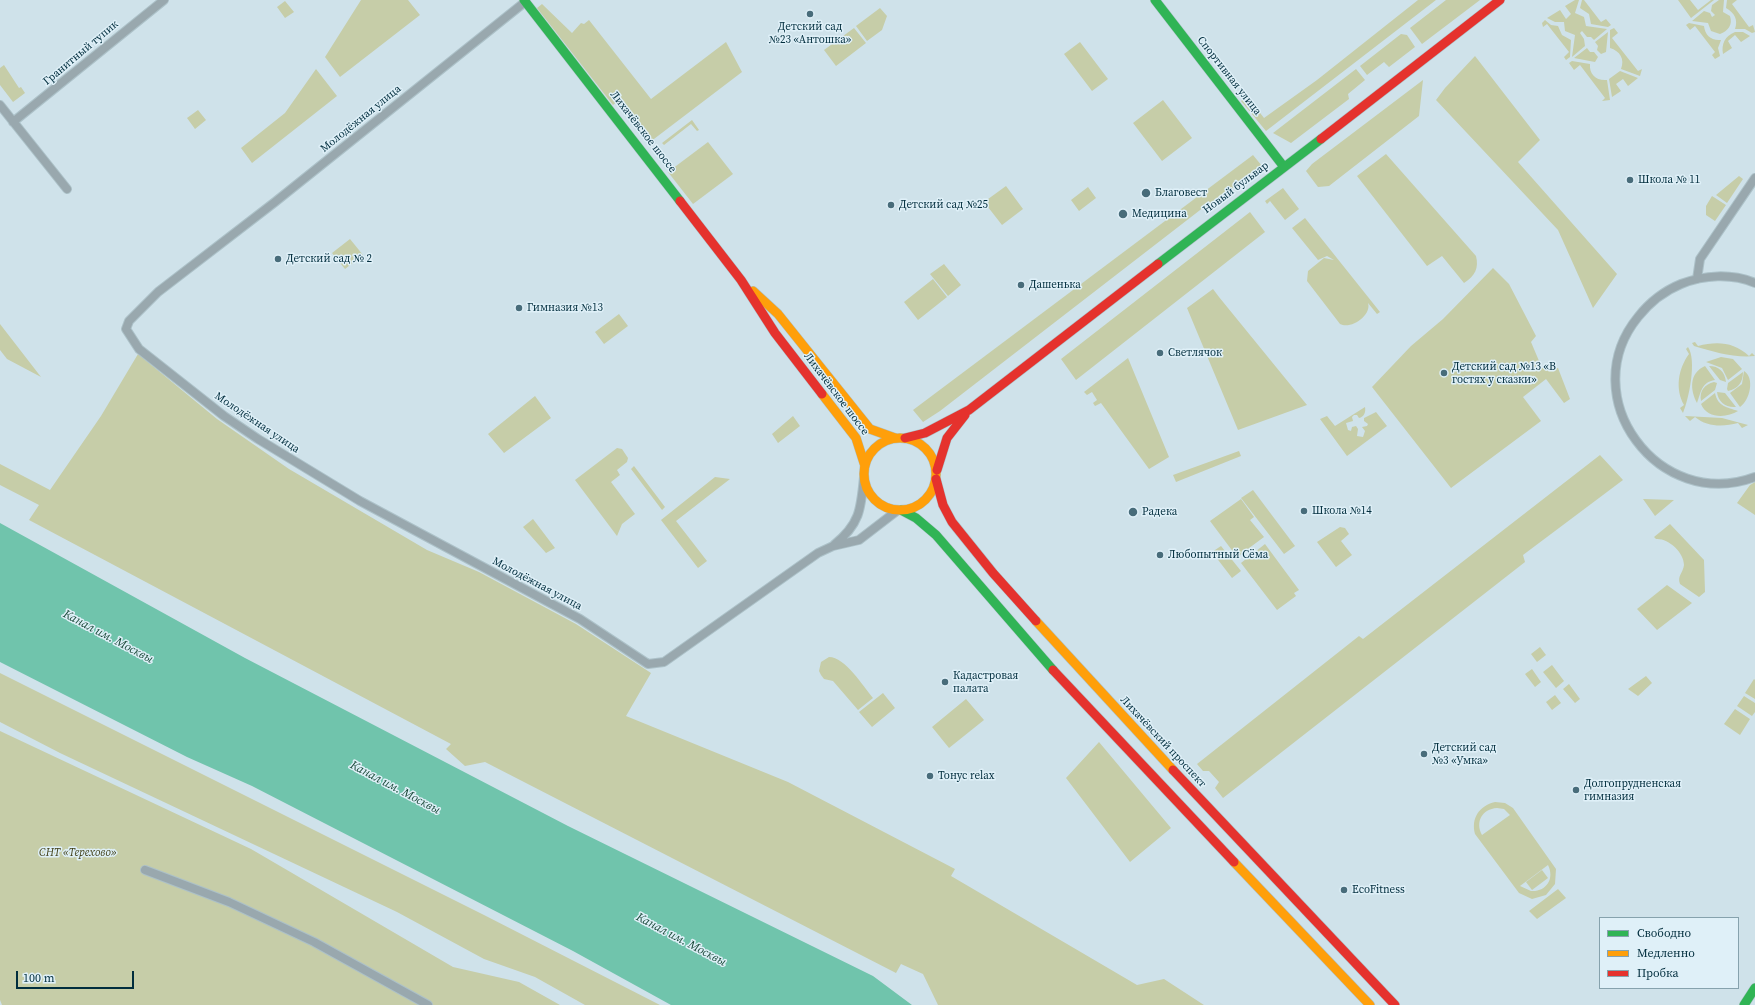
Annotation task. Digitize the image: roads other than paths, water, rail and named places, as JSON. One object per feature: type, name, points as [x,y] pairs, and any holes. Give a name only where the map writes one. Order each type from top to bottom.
[{"type":"main road","name":"Спортивная улица","points":[[1155,0],[1284,167]]},
{"type":"main road","name":"Новый бульвар","points":[[905,438],[925,433],[969,410],[1500,0]]},
{"type":"main road","name":"Лихачёвское шоссе","points":[[525,1],[741,280],[775,333],[856,438],[865,466]]},
{"type":"main road","name":"Лихачёвское шоссе","points":[[741,280],[778,314],[870,429],[895,438]]},
{"type":"main road","name":"Новый бульвар","points":[[936,477],[947,438],[969,410]]},
{"type":"main road","name":"Лихачёвский проспект","points":[[1370,1005],[1055,673],[936,535],[916,518],[900,510],[891,509],[877,503],[868,491],[864,477],[865,466],[869,455],[874,448],[881,443],[895,438],[905,438],[914,440],[928,451],[932,458],[943,505],[952,522],[1003,584],[1126,720],[1395,1005]]},
{"type":"main road","points":[[900,510],[912,508],[924,501],[933,489],[936,477]]},
{"type":"main road","points":[[1744,1005],[1755,988]]},
{"type":"street","name":"Гранитный тупик","points":[[13,122],[164,0]]},
{"type":"street","name":"Молодёжная улица","points":[[525,1],[270,206],[158,292],[129,321],[126,329],[139,349],[224,416],[258,439],[360,501],[580,619],[648,664],[664,662],[818,553],[833,546],[859,540],[900,510]]},
{"type":"street","points":[[0,105],[67,189]]},
{"type":"street","points":[[1697,279],[1700,259],[1755,178]]},
{"type":"street","points":[[1755,283],[1730,277],[1697,279],[1677,286],[1649,304],[1629,330],[1620,350],[1616,382],[1618,404],[1626,424],[1640,446],[1662,467],[1693,480],[1728,484],[1755,477]]},
{"type":"street","name":"Молодёжная улица","points":[[833,546],[850,531],[857,518],[864,477]]},
{"type":"street","points":[[145,870],[229,902],[314,942],[428,1005]]},
{"type":"water","name":"Канал им. Москвы","points":[[0,523],[245,658],[568,826],[873,976],[912,1005],[671,1005],[573,951],[252,786],[187,757],[0,662]]},
{"type":"place","name":"Детский сад №23 «Антошка»","points":[[810,14]]},
{"type":"place","name":"Школа № 11","points":[[1630,180]]},
{"type":"place","name":"Благовест","points":[[1146,193]]},
{"type":"place","name":"Детский сад №25","points":[[891,205]]},
{"type":"place","name":"Медицина","points":[[1123,214]]},
{"type":"place","name":"Детский сад № 2","points":[[278,259]]},
{"type":"place","name":"Дашенька","points":[[1021,285]]},
{"type":"place","name":"Гимназия №13","points":[[519,308]]},
{"type":"place","name":"Светлячок","points":[[1160,353]]},
{"type":"place","name":"Детский сад №13 «В гостях у сказки»","points":[[1444,373]]},
{"type":"place","name":"Школа №14","points":[[1304,511]]},
{"type":"place","name":"Радека","points":[[1133,512]]},
{"type":"place","name":"Любопытный Сёма","points":[[1160,555]]},
{"type":"place","name":"Кадастровая палата","points":[[945,682]]},
{"type":"place","name":"Детский сад №3 «Умка»","points":[[1424,754]]},
{"type":"place","name":"Тонус relax","points":[[930,776]]},
{"type":"place","name":"Долгопрудненская гимназия","points":[[1576,790]]},
{"type":"place","name":"EcoFitness","points":[[1344,890]]},
{"type":"park label","name":"СНТ «Терехово»","points":[[78,853]]}]
